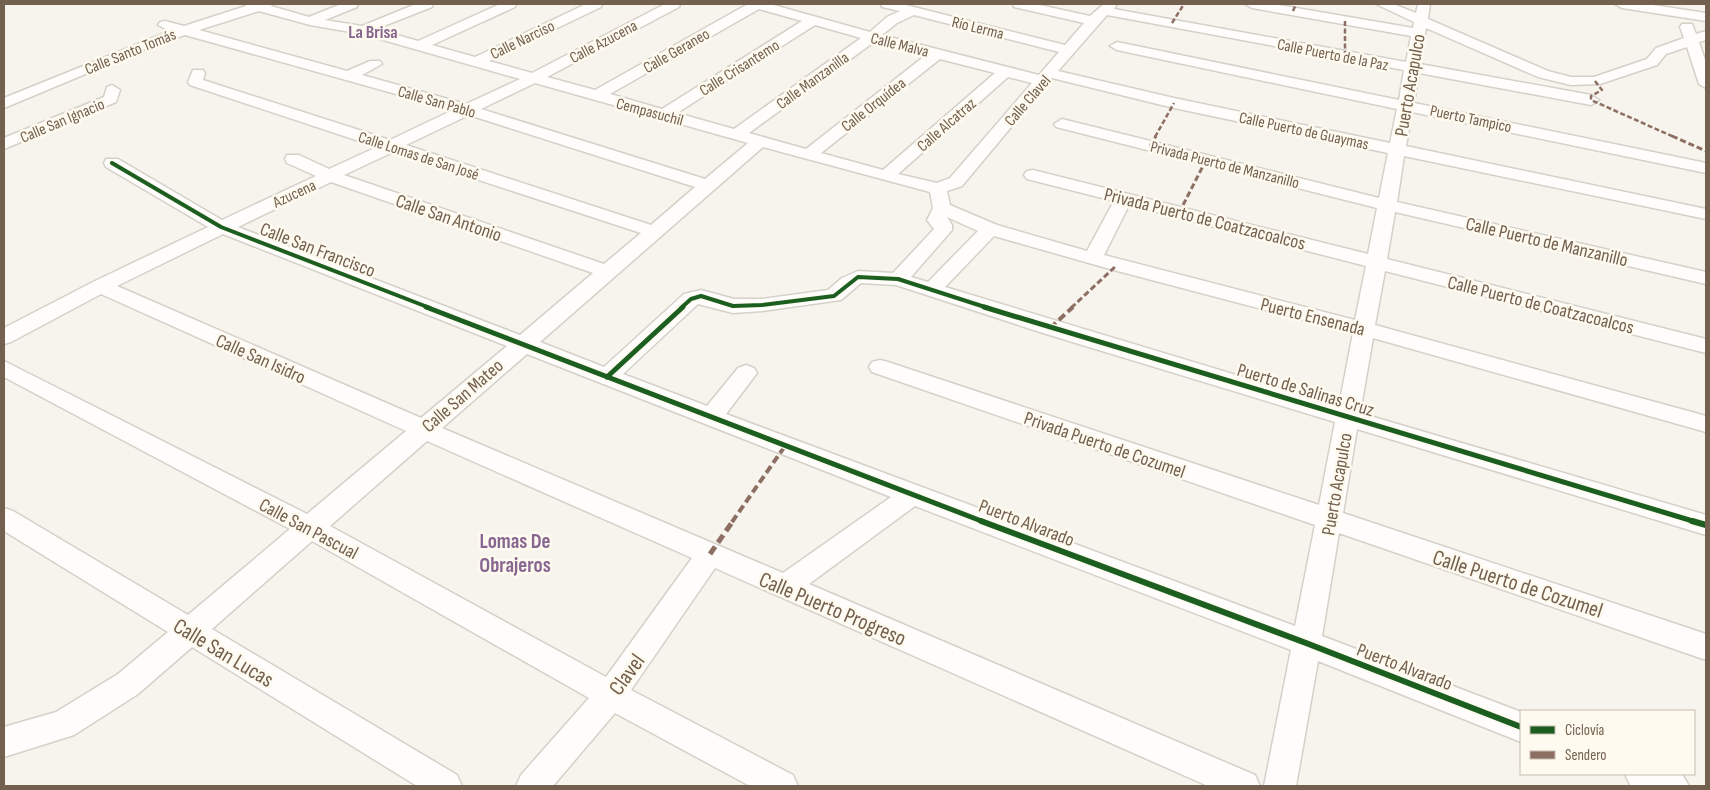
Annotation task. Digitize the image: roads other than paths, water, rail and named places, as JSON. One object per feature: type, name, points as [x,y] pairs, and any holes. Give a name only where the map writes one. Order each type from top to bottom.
[{"type":"street","points":[[310,21],[352,4]]},
{"type":"street","points":[[363,30],[427,4]]},
{"type":"street","points":[[418,46],[510,4]]},
{"type":"street","name":"Calle Narciso","points":[[475,62],[596,4]]},
{"type":"street","name":"Calle Azucena","points":[[532,78],[674,4]]},
{"type":"street","name":"Calle Malva","points":[[757,4],[872,37],[1006,71],[1046,77]]},
{"type":"street","name":"Calle Geraneo","points":[[596,96],[757,4]]},
{"type":"street","name":"Río Lerma","points":[[887,4],[1069,50]]},
{"type":"street","name":"Calle Puerto de la Paz","points":[[1019,4],[1103,12],[1591,100]]},
{"type":"street","points":[[1252,4],[1421,19]]},
{"type":"street","points":[[1383,4],[1543,74],[1572,81],[1595,81],[1652,62],[1661,51],[1706,35]]},
{"type":"street","points":[[1622,4],[1706,17]]},
{"type":"street","name":"Cempasuchil","points":[[259,5],[310,21],[363,30],[809,154],[921,186],[940,198]]},
{"type":"street","name":"Calle Santo Tomás","points":[[4,103],[182,31],[259,5]]},
{"type":"street","name":"Calle Manzanilla","points":[[737,134],[872,37],[887,23],[912,11]]},
{"type":"street","name":"Calle Clavel","points":[[940,198],[1103,12]]},
{"type":"street","points":[[1684,13],[1690,40],[1706,84]]},
{"type":"street","name":"Puerto Acapulco","points":[[1280,786],[1421,19]]},
{"type":"street","name":"Calle Crisantemo","points":[[664,114],[813,20]]},
{"type":"street","name":"Calle San Pablo","points":[[165,25],[466,109],[706,185]]},
{"type":"street","name":"Puerto Tampico","points":[[1117,46],[1405,104],[1706,168]]},
{"type":"street","name":"Calle Orquídea","points":[[809,154],[938,53]]},
{"type":"street","points":[[346,77],[375,64]]},
{"type":"street","name":"Calle Alcatraz","points":[[886,176],[1006,71]]},
{"type":"street","name":"Calle Lomas de San José","points":[[198,73],[195,82],[652,231]]},
{"type":"street","name":"Calle Puerto de Guaymas","points":[[1046,77],[1706,214]]},
{"type":"street","name":"Azucena","points":[[4,337],[100,286],[532,78]]},
{"type":"street","name":"Calle San Ignacio","points":[[4,144],[111,99],[112,90]]},
{"type":"street","name":"Privada Puerto de Manzanillo","points":[[1062,124],[1387,205]]},
{"type":"street","name":"Calle San Mateo","points":[[4,742],[63,725],[128,684],[652,231],[760,141]]},
{"type":"street","name":"Calle San Antonio","points":[[292,159],[330,176],[606,271]]},
{"type":"street","name":"Calle San Francisco","points":[[112,162],[221,227],[522,344]]},
{"type":"street","name":"Privada Puerto de Coatzacoalcos","points":[[1033,175],[1376,261]]},
{"type":"street","points":[[898,279],[943,230],[944,225],[936,220],[940,198]]},
{"type":"street","name":"Puerto Ensenada","points":[[940,198],[990,229],[1364,329],[1706,424]]},
{"type":"street","points":[[1093,258],[1124,198]]},
{"type":"street","name":"Calle Puerto de Manzanillo","points":[[1387,205],[1706,278]]},
{"type":"street","points":[[933,291],[938,281],[990,229]]},
{"type":"street","name":"Calle Puerto de Coatzacoalcos","points":[[1376,261],[1706,346]]},
{"type":"street","name":"Puerto de Salinas Cruz","points":[[607,377],[691,299],[701,296],[733,306],[762,305],[834,296],[849,282],[858,277],[898,279],[1348,418],[1706,525]]},
{"type":"street","name":"Calle San Isidro","points":[[100,286],[423,429]]},
{"type":"street","name":"Puerto Alvarado","points":[[522,344],[1520,727]]},
{"type":"street","name":"Privada Puerto de Cozumel","points":[[880,367],[1329,520]]},
{"type":"street","name":"Calle San Pascual","points":[[4,368],[309,527],[612,695],[782,786]]},
{"type":"street","points":[[710,417],[746,373]]},
{"type":"street","name":"Calle Puerto Progreso","points":[[423,429],[1244,786]]},
{"type":"street","points":[[785,587],[912,495]]},
{"type":"street","name":"Calle San Lucas","points":[[4,518],[446,786]]},
{"type":"street","name":"Calle Puerto de Cozumel","points":[[1329,520],[1706,647]]},
{"type":"street","name":"Clavel","points":[[532,786],[612,695],[710,554]]},
{"type":"street","points":[[1644,775],[1673,786]]},
{"type":"district","name":"La Brisa","points":[[373,32]]},
{"type":"district","name":"Lomas De Obrajeros","points":[[515,553]]}]
